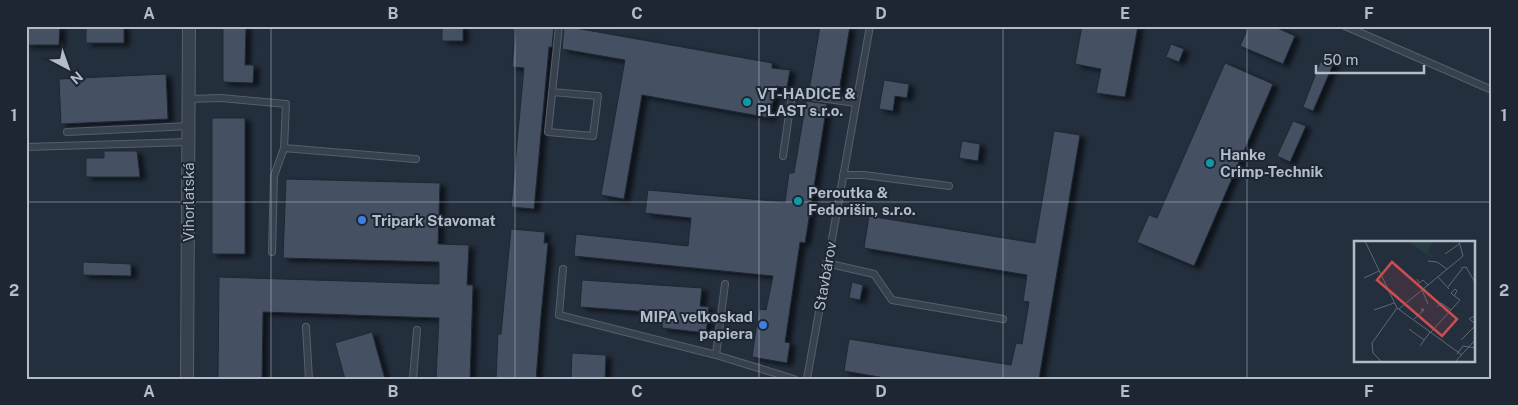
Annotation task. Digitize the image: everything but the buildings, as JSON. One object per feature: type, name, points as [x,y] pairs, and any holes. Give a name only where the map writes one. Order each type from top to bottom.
[{"type":"street","name":"Vihorlatská","points":[[187,379],[190,26]]},
{"type":"lane","points":[[552,92],[598,96],[592,136],[548,132],[552,92],[559,26]]},
{"type":"lane","name":"Stavbárov","points":[[807,379],[826,263],[844,175],[870,26]]},
{"type":"lane","points":[[1345,26],[1492,90]]},
{"type":"lane","points":[[783,156],[792,94],[856,103]]},
{"type":"lane","points":[[189,99],[221,98],[286,104],[284,148],[274,176],[272,252]]},
{"type":"lane","points":[[67,132],[189,126]]},
{"type":"lane","points":[[26,147],[189,142]]},
{"type":"lane","points":[[284,148],[416,159]]},
{"type":"lane","points":[[844,175],[949,186]]},
{"type":"lane","points":[[826,263],[874,274],[892,300],[1003,319]]},
{"type":"lane","points":[[563,269],[559,315],[716,355],[794,379]]},
{"type":"lane","points":[[716,355],[725,284]]},
{"type":"lane","points":[[306,327],[310,379]]},
{"type":"lane","points":[[413,379],[416,330]]},
{"type":"place","name":"VT-HADICE & PLAST s.r.o.","points":[[747,102]]},
{"type":"place","name":"Hanke Crimp-Technik","points":[[1210,163]]},
{"type":"place","name":"Peroutka & Fedorišin, s.r.o.","points":[[798,201]]},
{"type":"place","name":"Tripark Stavomat","points":[[362,220]]},
{"type":"place","name":"MIPA veľkoskad papiera","points":[[763,325]]}]
